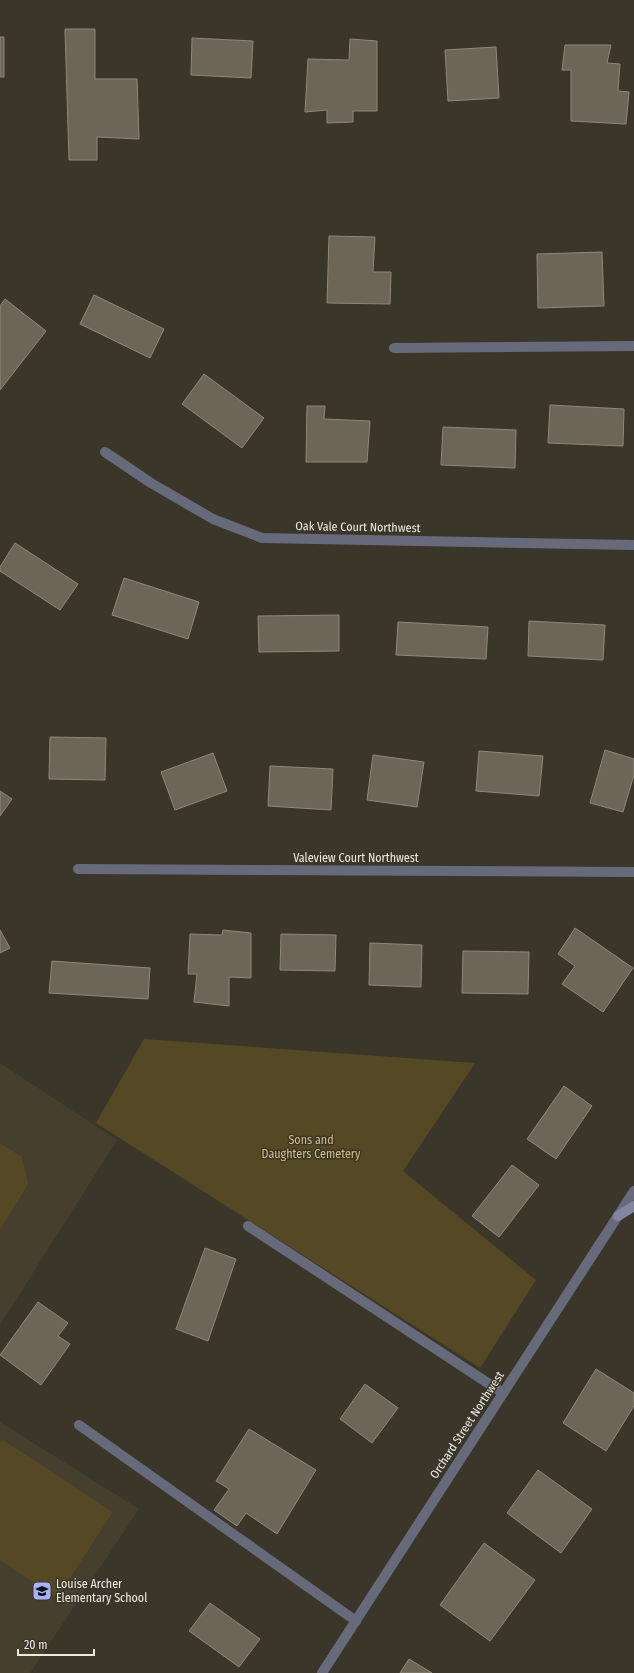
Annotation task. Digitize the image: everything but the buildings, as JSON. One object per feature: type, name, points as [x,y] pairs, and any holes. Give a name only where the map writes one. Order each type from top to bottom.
[{"type":"main road","points":[[618,1216],[634,1206]]},
{"type":"street","points":[[394,348],[634,346]]},
{"type":"street","name":"Oak Vale Court Northwest","points":[[105,452],[151,483],[213,519],[262,538],[634,545]]},
{"type":"street","name":"Valeview Court Northwest","points":[[78,869],[634,872]]},
{"type":"street","name":"Orchard Street Northwest","points":[[322,1673],[634,1191]]},
{"type":"street","points":[[248,1226],[503,1393]]},
{"type":"street","points":[[79,1425],[356,1621]]},
{"type":"shaded area","points":[[0,1063],[117,1140],[0,1325]]},
{"type":"shaded area","name":"Louise Archer Elementary School","points":[[0,1422],[139,1509],[30,1673],[0,1673]]},
{"type":"green space","name":"Sons and Daughters Cemetery","points":[[144,1039],[475,1063],[403,1171],[536,1280],[480,1368],[96,1123]]},
{"type":"green space","points":[[0,1143],[22,1157],[28,1184],[0,1230]]},
{"type":"green space","points":[[3,1440],[113,1512],[57,1598],[0,1560],[0,1443]]},
{"type":"place","name":"Louise Archer Elementary School","points":[[42,1591]]}]
